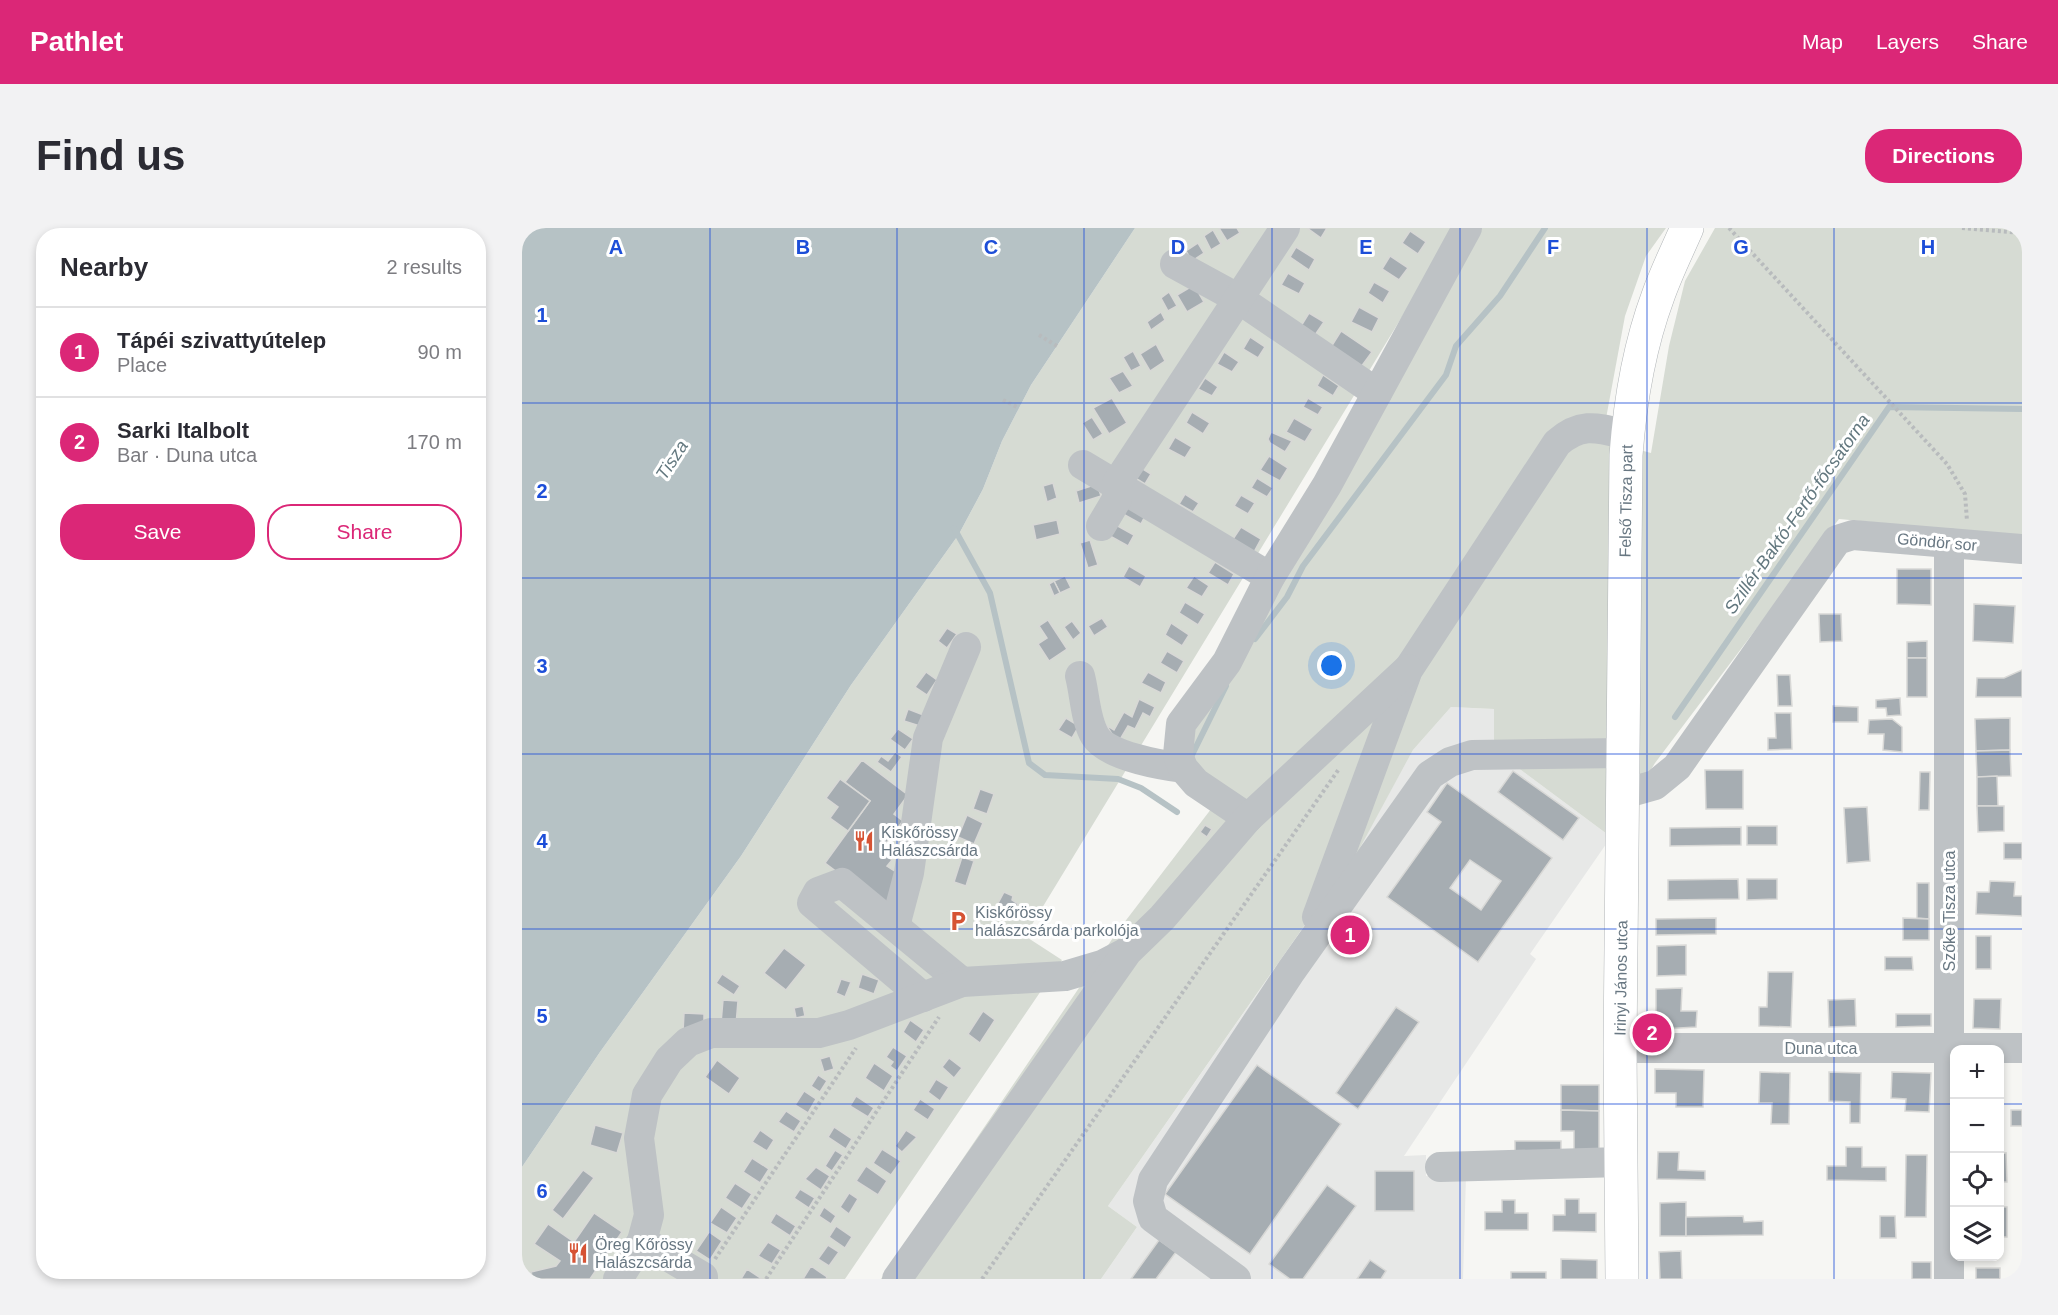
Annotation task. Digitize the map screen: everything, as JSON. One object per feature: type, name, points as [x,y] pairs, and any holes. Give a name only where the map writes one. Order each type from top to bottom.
[{"type":"main road","name":"Felső Tisza part","points":[[1623,777],[1628,435],[1636,377],[1654,308],[1687,228]]},
{"type":"main road","name":"Irinyi János utca","points":[[1622,1279],[1620,1048],[1623,777]]},
{"type":"street","points":[[1101,526],[1117,499],[1117,483],[1285,228]]},
{"type":"street","points":[[1248,818],[1196,783],[1183,768],[1178,755],[1181,724],[1227,662],[1270,577],[1327,485],[1377,393],[1459,231]]},
{"type":"street","points":[[1175,264],[1239,299],[1377,393]]},
{"type":"street","points":[[1358,740],[1408,669],[1557,442],[1570,431],[1586,427],[1628,435]]},
{"type":"street","points":[[1083,465],[1117,483],[1270,577]]},
{"type":"street","name":"Göndör sor","points":[[1623,777],[1655,785],[1677,767],[1837,540],[1853,535],[2022,549]]},
{"type":"street","name":"Szőke Tisza utca","points":[[1950,1045],[1958,544]]},
{"type":"street","points":[[895,926],[909,873],[928,738],[966,647]]},
{"type":"street","points":[[897,1279],[1127,952],[1162,918],[1248,818],[1408,669]]},
{"type":"street","points":[[1305,952],[1408,669]]},
{"type":"street","points":[[1080,676],[1090,723],[1096,738],[1118,752],[1160,765],[1183,768]]},
{"type":"street","points":[[1236,1279],[1199,1268],[1153,1218],[1148,1201],[1153,1180],[1305,952],[1430,775],[1450,762],[1472,755],[1494,754],[1623,777]]},
{"type":"street","points":[[923,997],[812,903],[818,892],[842,883],[962,982]]},
{"type":"street","points":[[618,1279],[642,1241],[648,1215],[639,1138],[647,1095],[669,1060],[688,1042],[711,1033],[819,1034],[878,1015],[962,982],[1065,976],[1102,965],[1127,952]]},
{"type":"street","name":"Duna utca","points":[[1620,1048],[1950,1048]]},
{"type":"street","name":"Szőke Tisza utca","points":[[1949,1279],[1950,1048]]},
{"type":"street","name":"Duna utca","points":[[2004,1048],[2022,1048]]},
{"type":"street","points":[[1440,1167],[1621,1162]]},
{"type":"street","points":[[642,1241],[703,1276]]},
{"type":"path","points":[[1729,228],[1947,464],[1965,494],[1958,544]]},
{"type":"path","points":[[1962,228],[2022,232]]},
{"type":"path","points":[[1039,335],[1057,346]]},
{"type":"path","points":[[1003,400],[1019,408]]},
{"type":"path","points":[[982,1279],[1358,740]]},
{"type":"path","points":[[766,1279],[962,982]]},
{"type":"path","points":[[703,1276],[878,1015]]},
{"type":"shaded area","points":[[1135,228],[1456,228],[1025,936],[1062,960],[845,1279],[522,1279],[522,1167],[600,1052],[741,856],[851,685],[959,534],[983,489],[1002,441],[1031,385]]},
{"type":"shaded area","points":[[1474,228],[1666,228],[1646,256],[1625,316],[1602,440],[1651,453],[1669,346],[1685,281],[1715,228],[2022,228],[2022,536],[1839,519],[1655,763],[1611,837],[1517,767],[1494,767],[1494,709],[1451,707],[1413,750],[1343,879],[1307,922],[1108,1206],[1137,1227],[1101,1279],[881,1279],[1117,932],[1221,796],[1181,751]]},
{"type":"shaded area","points":[[1451,707],[1494,709],[1517,767],[1611,837],[1530,954],[1536,959],[1404,1156],[1426,1155],[1426,1176],[1466,1176],[1463,1279],[1101,1279],[1137,1227],[1108,1206],[1308,921],[1342,879],[1413,750]]},
{"type":"water","name":"Tisza","points":[[522,228],[1135,228],[1031,385],[1002,441],[983,489],[959,534],[851,685],[741,856],[600,1052],[522,1167]]},
{"type":"building","points":[[1219,228],[1237,228],[1240,233],[1227,241]]},
{"type":"building","points":[[1307,228],[1327,228],[1321,238]]},
{"type":"building","points":[[1213,230],[1221,244],[1211,250],[1204,236]]},
{"type":"building","points":[[1410,231],[1426,242],[1418,254],[1402,243]]},
{"type":"building","points":[[1198,243],[1204,253],[1192,261],[1186,251]]},
{"type":"building","points":[[1296,247],[1315,259],[1309,270],[1290,257]]},
{"type":"building","points":[[1390,256],[1408,268],[1399,280],[1382,269]]},
{"type":"building","points":[[1288,273],[1305,283],[1299,294],[1281,285]]},
{"type":"building","points":[[1374,282],[1390,291],[1383,303],[1368,293]]},
{"type":"building","points":[[1194,285],[1204,302],[1187,312],[1177,295]]},
{"type":"building","points":[[1169,292],[1177,306],[1168,311],[1161,298]]},
{"type":"building","points":[[1359,307],[1379,318],[1372,332],[1351,322]]},
{"type":"building","points":[[1161,312],[1165,320],[1151,330],[1147,322]]},
{"type":"building","points":[[1309,313],[1324,322],[1315,335],[1301,326]]},
{"type":"building","points":[[1341,331],[1372,352],[1361,367],[1331,347]]},
{"type":"building","points":[[1250,337],[1265,347],[1258,358],[1243,349]]},
{"type":"building","points":[[1156,344],[1165,361],[1150,371],[1140,354]]},
{"type":"building","points":[[1133,351],[1141,366],[1131,371],[1123,357]]},
{"type":"building","points":[[1224,352],[1239,362],[1232,372],[1217,364]]},
{"type":"building","points":[[1123,371],[1133,386],[1119,393],[1109,378]]},
{"type":"building","points":[[1323,375],[1339,386],[1333,396],[1317,386]]},
{"type":"building","points":[[1205,378],[1218,387],[1212,396],[1198,389]]},
{"type":"building","points":[[1112,398],[1127,423],[1109,434],[1093,408]]},
{"type":"building","points":[[1308,398],[1323,407],[1318,415],[1303,407]]},
{"type":"building","points":[[1192,412],[1210,423],[1203,434],[1186,423]]},
{"type":"building","points":[[1092,417],[1103,434],[1093,440],[1082,423]]},
{"type":"building","points":[[1294,418],[1313,429],[1305,442],[1286,432]]},
{"type":"building","points":[[1271,432],[1292,441],[1285,452],[1270,443],[1268,439]]},
{"type":"building","points":[[1175,437],[1192,447],[1185,458],[1168,449]]},
{"type":"building","points":[[1269,456],[1288,468],[1280,481],[1260,470]]},
{"type":"building","points":[[1138,466],[1151,474],[1145,484],[1132,476]]},
{"type":"building","points":[[1257,478],[1273,488],[1267,497],[1251,488]]},
{"type":"building","points":[[1053,483],[1057,498],[1047,502],[1043,486]]},
{"type":"building","points":[[1097,484],[1101,496],[1079,503],[1076,491]]},
{"type":"building","points":[[1185,494],[1199,503],[1193,512],[1179,504]]},
{"type":"building","points":[[1241,495],[1255,503],[1248,514],[1234,506]]},
{"type":"building","points":[[1129,502],[1147,512],[1141,524],[1123,514]]},
{"type":"building","points":[[1057,520],[1060,534],[1036,540],[1033,525]]},
{"type":"building","points":[[1116,525],[1134,535],[1128,546],[1110,536]]},
{"type":"building","points":[[1241,527],[1261,539],[1254,552],[1233,539]]},
{"type":"building","points":[[1090,540],[1098,565],[1088,568],[1080,543]]},
{"type":"building","points":[[1215,562],[1234,574],[1228,585],[1208,573]]},
{"type":"building","points":[[1129,566],[1146,576],[1140,587],[1123,577]]},
{"type":"building","points":[[1897,569],[1931,569],[1931,605],[1897,604]]},
{"type":"building","points":[[1065,576],[1071,588],[1060,593],[1054,581]]},
{"type":"building","points":[[1194,576],[1209,586],[1202,597],[1186,588]]},
{"type":"building","points":[[1054,581],[1060,593],[1054,596],[1049,584]]},
{"type":"building","points":[[1185,602],[1205,614],[1198,625],[1179,613]]},
{"type":"building","points":[[1974,604],[2015,606],[2013,643],[1973,641]]},
{"type":"building","points":[[1819,614],[1841,614],[1842,641],[1820,642]]},
{"type":"building","points":[[1102,618],[1108,627],[1094,636],[1088,626]]},
{"type":"building","points":[[1048,620],[1067,649],[1049,661],[1038,644],[1047,638],[1039,626]]},
{"type":"building","points":[[1072,621],[1081,633],[1073,640],[1064,627]]},
{"type":"building","points":[[1171,623],[1189,635],[1182,646],[1165,635]]},
{"type":"building","points":[[947,628],[957,634],[947,648],[938,641]]},
{"type":"building","points":[[1927,641],[1927,658],[1907,658],[1907,642]]},
{"type":"building","points":[[1167,651],[1184,661],[1177,673],[1160,663]]},
{"type":"building","points":[[1907,658],[1927,658],[1927,697],[1907,697]]},
{"type":"building","points":[[2022,670],[2022,697],[1976,697],[1977,678],[2004,678]]},
{"type":"building","points":[[926,672],[937,680],[927,695],[915,687]]},
{"type":"building","points":[[1148,672],[1166,682],[1161,693],[1141,683]]},
{"type":"building","points":[[1777,675],[1790,675],[1792,706],[1778,706]]},
{"type":"building","points":[[1900,698],[1901,715],[1887,716],[1886,708],[1876,708],[1876,700]]},
{"type":"building","points":[[1139,699],[1155,707],[1150,717],[1143,713],[1135,729],[1128,726],[1118,743],[1106,725],[1114,730],[1124,712],[1132,717]]},
{"type":"building","points":[[1833,706],[1858,707],[1858,722],[1833,722]]},
{"type":"building","points":[[908,709],[926,716],[923,727],[904,721]]},
{"type":"building","points":[[1775,713],[1791,713],[1792,749],[1768,750],[1768,738],[1776,738]]},
{"type":"building","points":[[1066,718],[1079,726],[1072,738],[1058,730]]},
{"type":"building","points":[[2010,718],[2010,750],[1976,751],[1975,719]]},
{"type":"building","points":[[1892,719],[1902,727],[1902,752],[1883,750],[1884,734],[1868,734],[1869,720]]},
{"type":"building","points":[[898,729],[913,739],[905,750],[890,739]]},
{"type":"building","points":[[2010,750],[2011,776],[1977,777],[1976,751]]},
{"type":"building","points":[[895,752],[902,757],[891,772],[877,762],[881,756],[888,761]]},
{"type":"building","name":"Kiskőrössy Halászcsárda","points":[[862,760],[908,795],[894,814],[903,821],[880,851],[892,860],[887,866],[899,874],[885,908],[825,863],[870,801],[845,782]]},
{"type":"building","points":[[1705,770],[1743,770],[1743,809],[1706,809]]},
{"type":"building","points":[[1513,771],[1579,818],[1563,840],[1498,792]]},
{"type":"building","points":[[1920,772],[1930,772],[1929,810],[1919,810]]},
{"type":"building","points":[[1997,776],[1998,806],[1977,806],[1977,777]]},
{"type":"building","points":[[840,779],[870,801],[848,831],[830,818],[838,807],[826,798]]},
{"type":"building","points":[[1447,783],[1552,858],[1478,962],[1387,897],[1441,822],[1427,812]],"holes":[[[1470,860],[1501,881],[1481,910],[1450,888]]]},
{"type":"building","points":[[980,789],[994,794],[987,814],[973,809]]},
{"type":"building","points":[[1977,806],[2004,806],[2004,831],[1978,832]]},
{"type":"building","points":[[1867,807],[1870,861],[1847,863],[1844,808]]},
{"type":"building","points":[[967,815],[983,823],[974,844],[958,837]]},
{"type":"building","points":[[1205,825],[1212,829],[1207,837],[1200,832]]},
{"type":"building","points":[[1747,826],[1777,826],[1777,845],[1747,845]]},
{"type":"building","points":[[1741,827],[1741,845],[1670,846],[1670,828]]},
{"type":"building","points":[[2004,843],[2022,843],[2022,859],[2004,859]]},
{"type":"building","points":[[962,857],[974,861],[966,886],[954,882]]},
{"type":"building","points":[[1738,879],[1739,899],[1668,900],[1668,880]]},
{"type":"building","points":[[1747,879],[1777,879],[1777,899],[1747,900]]},
{"type":"building","points":[[1990,881],[2015,882],[2014,896],[2022,896],[2022,916],[1976,914],[1977,892],[1989,892]]},
{"type":"building","points":[[1917,883],[1929,883],[1929,919],[1917,918]]},
{"type":"building","points":[[1004,892],[1013,896],[1012,900],[1018,904],[1012,916],[996,907]]},
{"type":"building","points":[[1349,912],[1372,928],[1351,957],[1329,941]]},
{"type":"building","points":[[1716,918],[1716,934],[1656,935],[1656,919]]},
{"type":"building","points":[[1903,918],[1929,919],[1929,940],[1903,940]]},
{"type":"building","points":[[1976,936],[1991,936],[1991,969],[1976,969]]},
{"type":"building","points":[[1686,945],[1686,975],[1657,976],[1657,946]]},
{"type":"building","points":[[784,948],[806,965],[786,990],[764,973]]},
{"type":"building","points":[[1885,957],[1912,957],[1913,970],[1885,970]]},
{"type":"building","points":[[1768,972],[1793,972],[1791,1027],[1759,1026],[1759,1007],[1767,1007]]},
{"type":"building","points":[[722,974],[740,986],[734,995],[716,983]]},
{"type":"building","points":[[862,974],[879,980],[874,994],[858,988]]},
{"type":"building","points":[[841,979],[851,982],[845,997],[836,993]]},
{"type":"building","points":[[1682,988],[1681,1011],[1697,1011],[1696,1027],[1663,1029],[1656,1025],[1656,989]]},
{"type":"building","points":[[1855,999],[1856,1026],[1829,1027],[1828,1000]]},
{"type":"building","points":[[1974,999],[2001,999],[2000,1029],[1973,1028]]},
{"type":"building","points":[[723,1000],[738,1001],[736,1025],[721,1023]]},
{"type":"building","points":[[803,1006],[805,1016],[796,1018],[794,1008]]},
{"type":"building","points":[[1396,1007],[1419,1022],[1358,1109],[1336,1093]]},
{"type":"building","points":[[983,1011],[995,1020],[980,1043],[968,1034]]},
{"type":"building","points":[[684,1013],[704,1014],[704,1033],[683,1032]]},
{"type":"building","points":[[1896,1014],[1931,1014],[1931,1026],[1896,1027]]},
{"type":"building","points":[[910,1020],[924,1030],[916,1042],[903,1032]]},
{"type":"building","points":[[893,1047],[907,1056],[897,1071],[890,1066],[893,1062],[886,1057]]},
{"type":"building","points":[[830,1056],[834,1069],[824,1072],[820,1059]]},
{"type":"building","points":[[949,1058],[962,1068],[954,1078],[942,1067]]},
{"type":"building","points":[[717,1060],[740,1078],[729,1094],[705,1077]]},
{"type":"building","points":[[874,1063],[893,1076],[884,1091],[865,1078]]},
{"type":"building","points":[[1257,1065],[1341,1124],[1250,1254],[1165,1194]]},
{"type":"building","points":[[1655,1069],[1704,1070],[1703,1107],[1676,1107],[1676,1093],[1655,1093]]},
{"type":"building","points":[[1760,1072],[1790,1073],[1789,1124],[1771,1124],[1772,1103],[1759,1103]]},
{"type":"building","points":[[1829,1072],[1861,1073],[1860,1123],[1850,1123],[1850,1102],[1829,1101]]},
{"type":"building","points":[[1892,1072],[1931,1073],[1929,1112],[1905,1111],[1906,1099],[1891,1098]]},
{"type":"building","points":[[818,1075],[827,1081],[820,1092],[811,1086]]},
{"type":"building","points":[[936,1079],[949,1087],[940,1101],[928,1092]]},
{"type":"building","points":[[1561,1085],[1599,1085],[1599,1111],[1561,1110]]},
{"type":"building","points":[[804,1091],[816,1099],[808,1113],[795,1105]]},
{"type":"building","points":[[856,1096],[874,1108],[868,1117],[850,1106]]},
{"type":"building","points":[[920,1099],[935,1109],[928,1120],[913,1110]]},
{"type":"building","points":[[1561,1110],[1599,1111],[1599,1155],[1574,1155],[1574,1131],[1561,1131]]},
{"type":"building","points":[[2011,1110],[2022,1110],[2022,1126],[2011,1126]]},
{"type":"building","points":[[786,1111],[801,1121],[794,1132],[778,1122]]},
{"type":"building","points":[[595,1125],[623,1133],[617,1153],[590,1145]]},
{"type":"building","points":[[834,1127],[852,1139],[846,1149],[828,1137]]},
{"type":"building","points":[[760,1130],[774,1140],[767,1151],[752,1142]]},
{"type":"building","points":[[906,1130],[917,1137],[902,1152],[895,1146]]},
{"type":"building","points":[[1515,1141],[1561,1141],[1561,1153],[1515,1153]]},
{"type":"building","points":[[1846,1147],[1862,1147],[1862,1167],[1886,1167],[1886,1181],[1827,1180],[1827,1166],[1846,1166]]},
{"type":"building","points":[[882,1149],[901,1161],[891,1175],[873,1163]]},
{"type":"building","points":[[835,1150],[843,1155],[832,1171],[825,1166]]},
{"type":"building","points":[[1658,1152],[1679,1152],[1678,1170],[1705,1171],[1705,1180],[1657,1179]]},
{"type":"building","points":[[2004,1153],[2006,1153],[2007,1182],[2004,1182]]},
{"type":"building","points":[[1906,1155],[1927,1155],[1926,1217],[1905,1217]]},
{"type":"building","points":[[752,1158],[769,1169],[760,1183],[743,1172]]},
{"type":"building","points":[[866,1166],[887,1181],[878,1195],[856,1181]]},
{"type":"building","points":[[816,1167],[830,1176],[821,1190],[805,1179]]},
{"type":"building","points":[[583,1170],[594,1178],[563,1219],[552,1210]]},
{"type":"building","points":[[1375,1171],[1414,1171],[1414,1211],[1375,1211]]},
{"type":"building","points":[[735,1183],[752,1194],[742,1209],[725,1198]]},
{"type":"building","points":[[1327,1185],[1356,1206],[1303,1279],[1290,1279],[1269,1264]]},
{"type":"building","points":[[800,1189],[815,1198],[809,1208],[794,1198]]},
{"type":"building","points":[[849,1193],[858,1199],[849,1214],[840,1207]]},
{"type":"building","points":[[1565,1199],[1579,1199],[1579,1213],[1596,1213],[1596,1232],[1553,1231],[1553,1215],[1565,1215]]},
{"type":"building","points":[[1502,1200],[1515,1200],[1515,1213],[1528,1213],[1528,1230],[1485,1230],[1485,1212],[1502,1212]]},
{"type":"building","points":[[1686,1202],[1686,1236],[1660,1236],[1660,1203]]},
{"type":"building","points":[[721,1207],[737,1218],[727,1233],[710,1223]]},
{"type":"building","points":[[824,1207],[836,1216],[831,1224],[819,1216]]},
{"type":"building","points":[[2004,1207],[2007,1207],[2007,1237],[2004,1237]]},
{"type":"building","name":"Öreg Kőrössy Halászcsárda","points":[[594,1213],[622,1232],[590,1279],[533,1279],[531,1272],[556,1266],[560,1261],[534,1244],[548,1224],[574,1242]]},
{"type":"building","points":[[776,1213],[796,1226],[790,1236],[770,1223]]},
{"type":"building","points":[[1743,1216],[1744,1222],[1763,1221],[1763,1235],[1686,1236],[1686,1217]]},
{"type":"building","points":[[1880,1216],[1895,1216],[1896,1238],[1880,1238]]},
{"type":"building","points":[[836,1226],[852,1237],[845,1248],[829,1237]]},
{"type":"building","points":[[709,1232],[722,1241],[710,1260],[696,1251]]},
{"type":"building","points":[[1159,1240],[1176,1252],[1156,1279],[1131,1279]]},
{"type":"building","points":[[768,1242],[781,1250],[772,1264],[758,1256]]},
{"type":"building","points":[[828,1245],[839,1252],[829,1266],[818,1259]]},
{"type":"building","points":[[1681,1251],[1682,1279],[1660,1279],[1659,1252]]},
{"type":"building","points":[[1561,1259],[1597,1260],[1597,1279],[1561,1279]]},
{"type":"building","points":[[1370,1260],[1386,1271],[1381,1279],[1357,1279]]},
{"type":"building","points":[[1912,1262],[1931,1262],[1931,1279],[1912,1279]]},
{"type":"building","points":[[811,1266],[827,1277],[826,1279],[803,1279]]},
{"type":"building","points":[[1976,1268],[2000,1268],[2000,1279],[1976,1279]]},
{"type":"building","points":[[747,1269],[762,1279],[741,1279]]},
{"type":"building","points":[[1511,1272],[1546,1272],[1546,1279],[1511,1279]]},
{"type":"waterway","points":[[1255,639],[1287,597],[1303,566],[1446,375],[1456,346],[1500,296],[1545,228]]},
{"type":"waterway","name":"Szillér-Baktó-Fertő-főcsatorna","points":[[1675,717],[1889,407],[2022,409]]},
{"type":"waterway","points":[[954,528],[990,593],[1029,763],[1045,775],[1118,779],[1141,788],[1177,812]]},
{"type":"waterway","points":[[1191,757],[1226,686]]},
{"type":"place","name":"Kiskőrössy Halászcsárda","points":[[864,841]]},
{"type":"place","name":"Kiskőrössy halászcsárda parkolója","points":[[958,921]]},
{"type":"place","name":"Tápéi szivattyútelep","points":[[1350,935]]},
{"type":"place","name":"Sarki Italbolt","points":[[1652,1033]]},
{"type":"place","name":"Öreg Kőrössy Halászcsárda","points":[[578,1253]]}]
